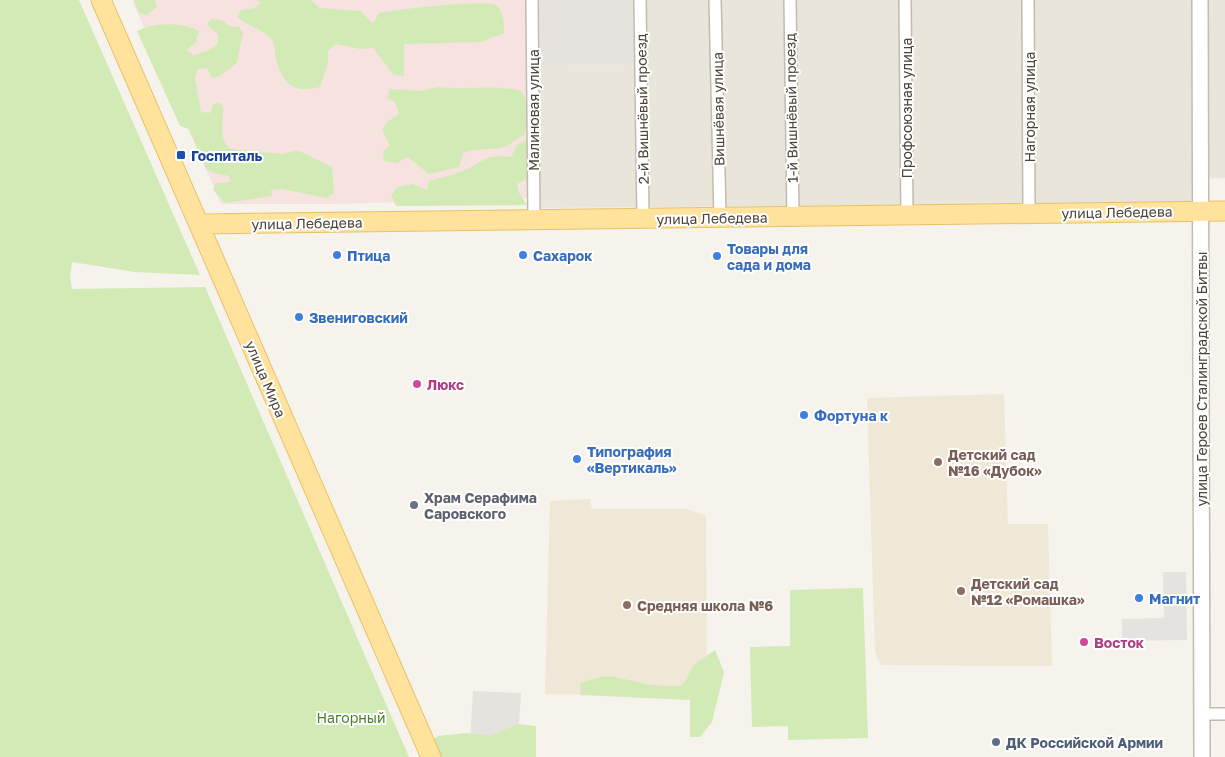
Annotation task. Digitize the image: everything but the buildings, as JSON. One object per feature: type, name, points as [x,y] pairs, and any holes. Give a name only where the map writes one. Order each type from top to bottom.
[{"type":"main road","name":"улица Мира","points":[[101,0],[431,757]]},
{"type":"main road","name":"улица Лебедева","points":[[199,224],[1225,211]]},
{"type":"street","name":"Малиновая улица","points":[[532,0],[534,220]]},
{"type":"street","name":"2-й Вишнёвый проезд","points":[[640,0],[644,218]]},
{"type":"street","name":"Вишнёвая улица","points":[[715,0],[720,217]]},
{"type":"street","name":"1-й Вишнёвый проезд","points":[[790,0],[792,217]]},
{"type":"street","name":"Профсоюзная улица","points":[[905,0],[907,215]]},
{"type":"street","name":"Нагорная улица","points":[[1028,0],[1029,214]]},
{"type":"street","name":"улица Героев Сталинградской Битвы","points":[[1200,0],[1202,757]]},
{"type":"street","points":[[1202,714],[1225,714]]},
{"type":"shaded area","points":[[132,0],[527,0],[528,198],[338,204],[221,204]]},
{"type":"shaded area","points":[[539,0],[635,0],[636,64],[540,65]]},
{"type":"shaded area","points":[[635,0],[1225,0],[1225,178],[1192,179],[1191,203],[534,208],[540,65],[636,64]]},
{"type":"shaded area","points":[[1004,394],[1008,524],[1048,524],[1052,666],[881,665],[875,653],[867,398]]},
{"type":"shaded area","name":"Средняя школа №6","points":[[590,499],[592,509],[688,509],[706,516],[707,696],[545,694],[550,501]]},
{"type":"shaded area","points":[[1163,572],[1186,572],[1187,640],[1122,641],[1122,619],[1164,618]]},
{"type":"shaded area","points":[[473,691],[521,693],[517,757],[469,757]]},
{"type":"green space","name":"Нагорный","points":[[0,0],[79,0],[200,275],[135,272],[72,262],[70,276],[72,289],[205,287],[409,757],[0,757]]},
{"type":"green space","points":[[134,0],[155,0],[157,7],[147,15],[139,13]]},
{"type":"green space","points":[[255,0],[310,0],[320,8],[361,11],[373,24],[379,13],[456,4],[496,5],[504,22],[504,33],[481,42],[404,44],[404,76],[394,75],[373,48],[360,49],[335,44],[328,51],[328,63],[320,87],[303,89],[290,85],[282,75],[270,37],[237,17],[241,10],[255,8],[261,2]]},
{"type":"green space","points":[[211,19],[222,20],[229,26],[239,27],[243,32],[237,63],[220,76],[212,78],[207,68],[198,69],[195,77],[201,112],[210,113],[213,105],[218,102],[223,106],[223,135],[224,140],[231,149],[283,154],[297,150],[332,167],[334,193],[327,198],[282,189],[271,190],[272,196],[225,203],[213,190],[216,183],[231,182],[229,176],[206,169],[189,129],[180,126],[137,31],[152,26],[168,24],[192,28],[199,31],[196,43],[186,50],[194,55],[207,51],[218,44],[218,34],[207,25]]},
{"type":"green space","points":[[437,87],[490,87],[521,91],[526,101],[528,117],[525,135],[504,147],[473,150],[463,153],[459,167],[429,174],[408,157],[396,163],[384,161],[383,151],[390,146],[382,130],[387,122],[399,114],[395,102],[387,98],[390,89],[421,91]]},
{"type":"green space","points":[[529,138],[530,165],[527,179],[517,184],[519,193],[527,205],[396,206],[391,196],[397,187],[412,184],[427,190],[429,181],[462,171],[487,158],[496,156],[511,157],[517,145]]},
{"type":"green space","points":[[863,588],[868,738],[788,740],[788,726],[752,727],[750,647],[790,646],[790,590]]},
{"type":"green space","points":[[715,650],[724,672],[712,722],[700,737],[690,737],[690,700],[581,695],[580,684],[608,676],[651,685],[682,686],[694,665]]},
{"type":"green space","points":[[517,724],[536,726],[536,757],[435,757],[429,743],[438,736],[466,733],[491,736]]},
{"type":"place","name":"Госпиталь","points":[[181,155]]},
{"type":"place","name":"Птица","points":[[337,255]]},
{"type":"place","name":"Сахарок","points":[[523,255]]},
{"type":"place","name":"Товары для сада и дома","points":[[717,256]]},
{"type":"place","name":"Звениговский","points":[[299,317]]},
{"type":"place","name":"Люкс","points":[[417,384]]},
{"type":"place","name":"Фортуна к","points":[[804,415]]},
{"type":"place","name":"Типография «Вертикаль»","points":[[577,459]]},
{"type":"place","name":"Детский сад №16 «Дубок»","points":[[938,462]]},
{"type":"place","name":"Храм Серафима Саровского","points":[[414,505]]},
{"type":"place","name":"Детский сад №12 «Ромашка»","points":[[961,591]]},
{"type":"place","name":"Магнит","points":[[1139,598]]},
{"type":"place","name":"Средняя школа №6","points":[[627,605]]},
{"type":"place","name":"Восток","points":[[1084,642]]},
{"type":"place","name":"ДК Российской Армии","points":[[996,742]]}]
